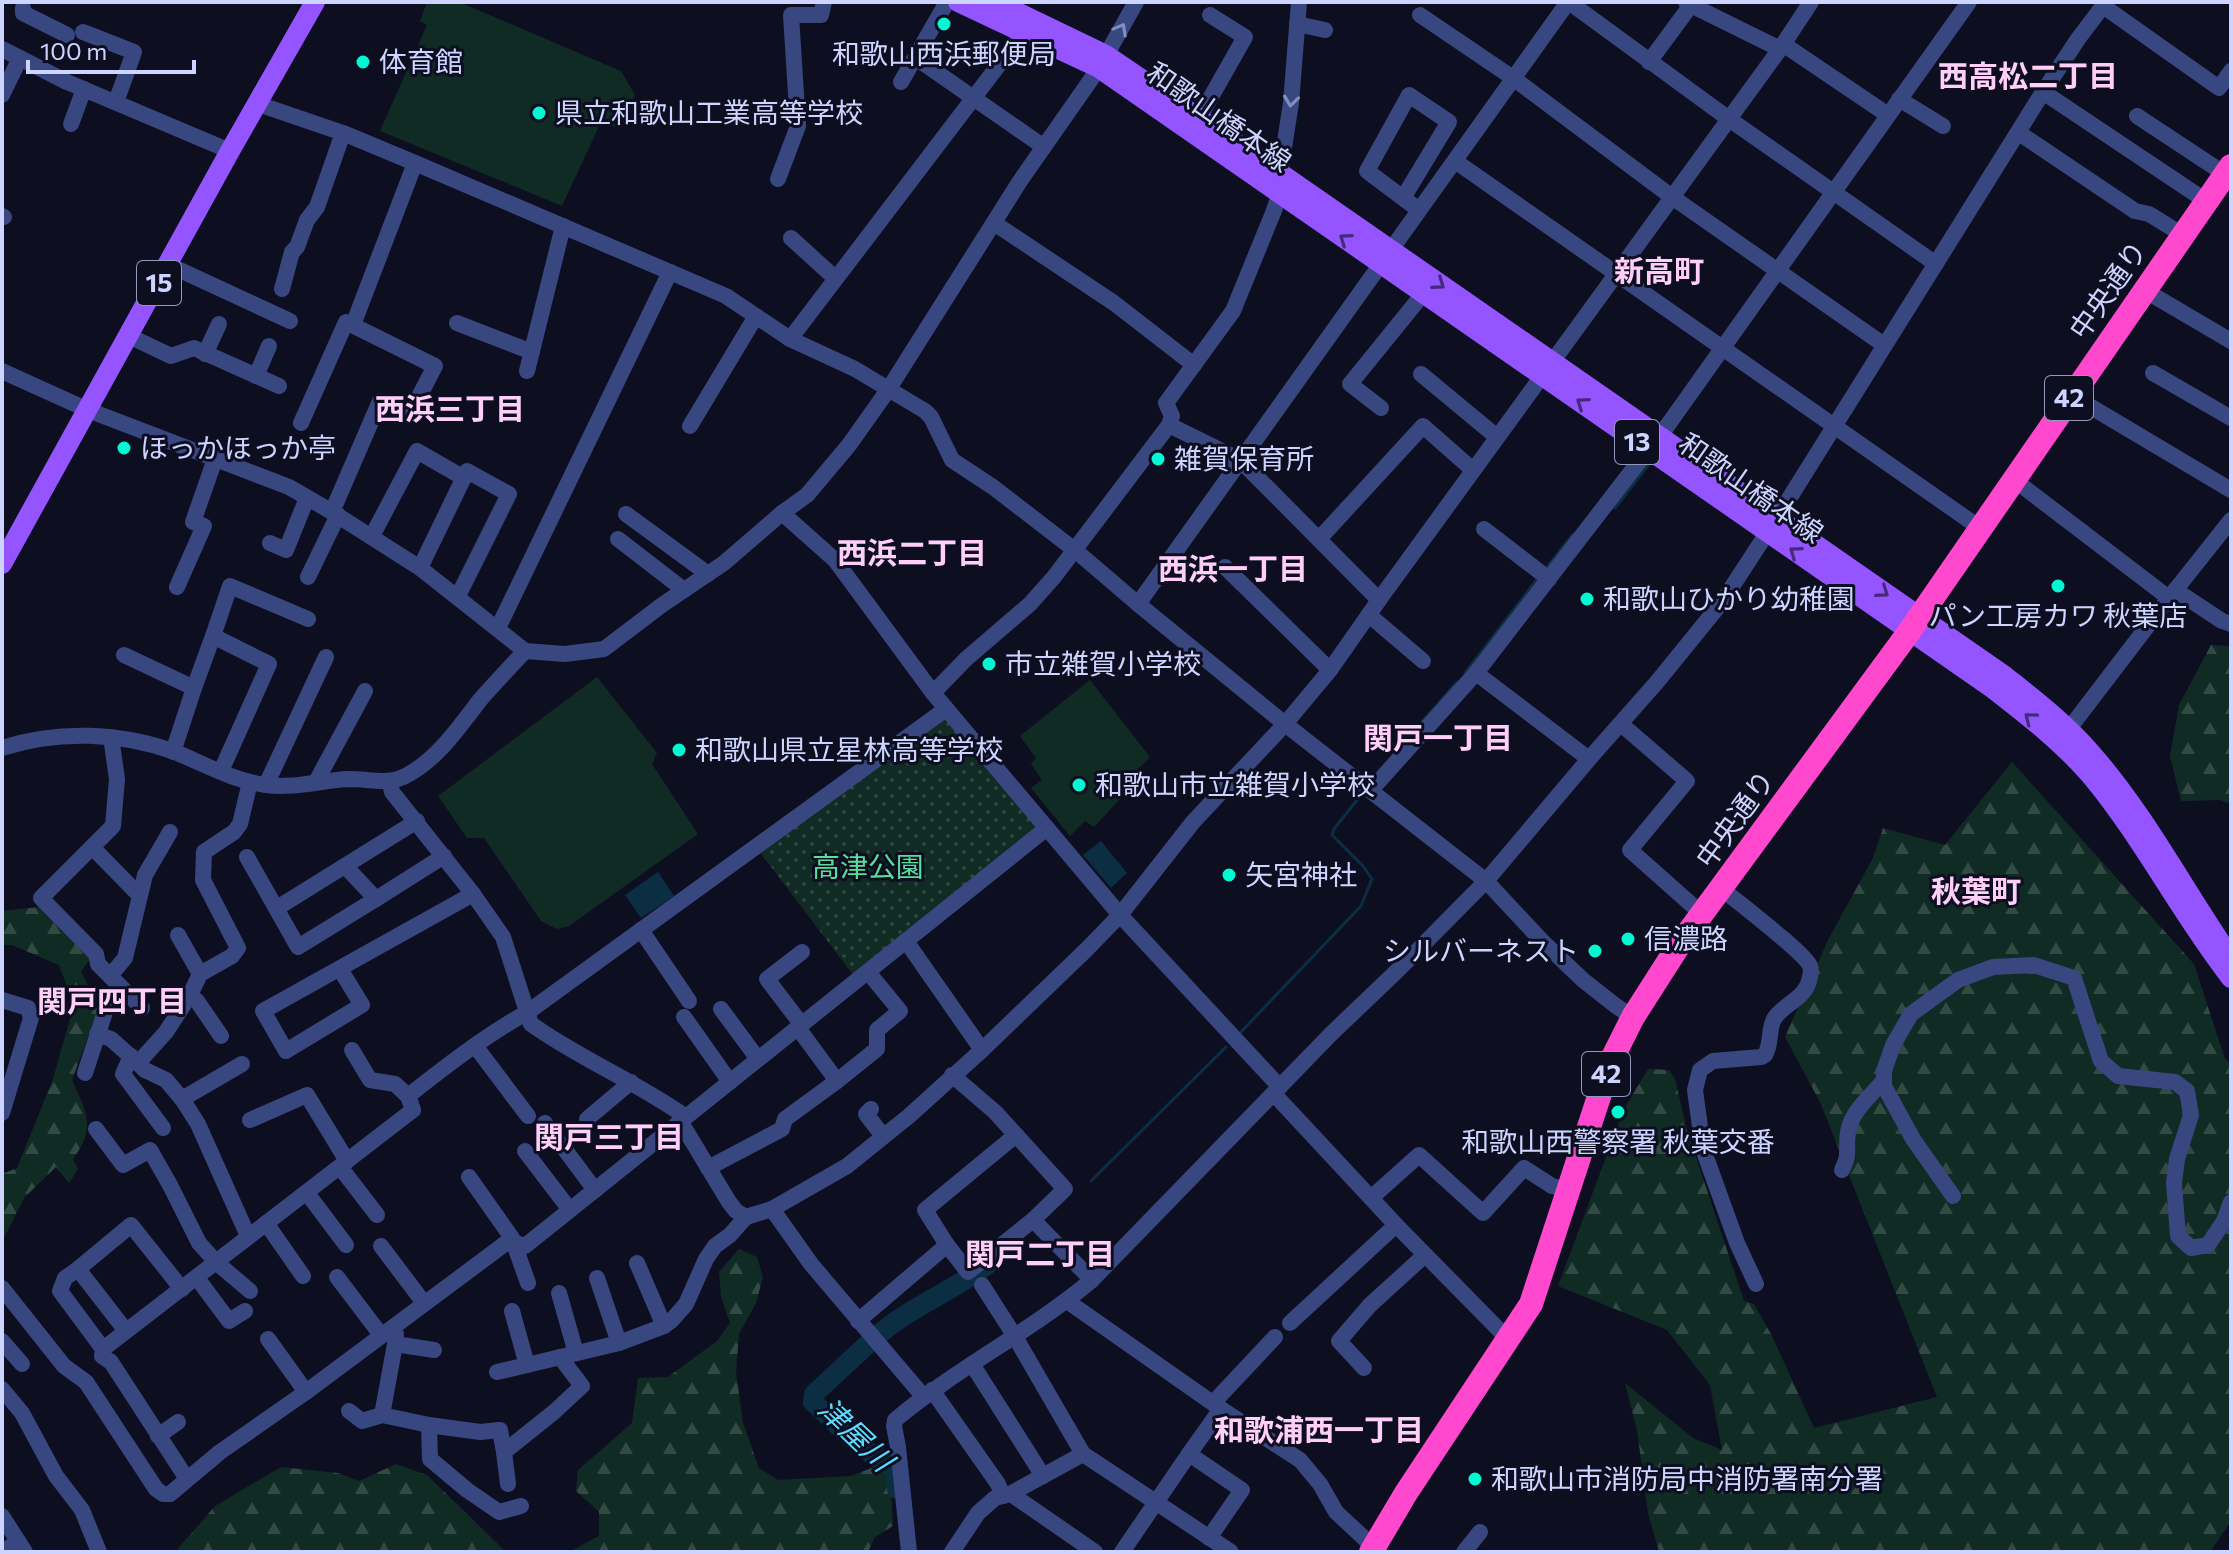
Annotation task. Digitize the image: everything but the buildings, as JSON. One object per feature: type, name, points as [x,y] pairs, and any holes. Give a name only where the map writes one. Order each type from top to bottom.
[{"type":"highway","name":"中央通り","points":[[1375,1550],[1406,1493],[1531,1304],[1610,1063],[1633,1017],[1679,945],[1914,624],[2206,201],[2229,173]]},
{"type":"main road","name":"15","points":[[2,564],[315,2]]},
{"type":"main road","name":"和歌山橋本線","points":[[958,2],[1023,33],[1103,62],[1914,624],[1992,688],[2090,751],[2120,789],[2231,957]]},
{"type":"main road","name":"和歌山橋本線","points":[[996,2],[1199,118],[1280,183]]},
{"type":"main road","name":"和歌山橋本線","points":[[1385,257],[1423,294],[1547,369]]},
{"type":"main road","name":"和歌山橋本線","points":[[2063,736],[2194,929],[2231,978]]},
{"type":"street","points":[[778,179],[798,126],[791,15],[821,15],[824,2]]},
{"type":"street","points":[[901,82],[947,2]]},
{"type":"street","points":[[2,371],[88,410],[289,487],[420,568],[525,651],[565,654],[604,649],[724,563],[813,488],[849,445],[1103,62],[1136,2]]},
{"type":"street","points":[[933,693],[966,659],[1030,604],[1076,551],[1169,425],[1172,416],[1166,403],[1233,311],[1268,227],[1280,183],[1291,103],[1299,2]]},
{"type":"street","points":[[1138,604],[1568,2],[1936,264]]},
{"type":"street","points":[[497,1372],[619,1343],[664,1326],[686,1304],[710,1252],[746,1217],[772,1209],[847,1166],[909,1116],[982,1050],[1120,915],[1193,822],[1285,724],[1330,670],[1811,2]]},
{"type":"street","points":[[1371,790],[1476,673],[1654,443],[1969,2]]},
{"type":"street","points":[[1649,62],[1688,3],[1781,46],[1888,115]]},
{"type":"street","points":[[20,4],[23,13],[134,52],[116,102]]},
{"type":"street","points":[[909,1552],[895,1420],[928,1393],[1067,1301],[1092,1280],[1331,1034],[1486,881],[1621,724],[1722,602],[2043,92],[2105,4],[2219,88],[2231,71]]},
{"type":"street","points":[[1199,118],[1245,37],[1210,15]]},
{"type":"street","points":[[1420,15],[1513,78],[1672,197],[1884,345]]},
{"type":"street","points":[[1297,24],[1325,30]]},
{"type":"street","points":[[790,339],[1023,33]]},
{"type":"street","points":[[2,49],[84,89],[230,151]]},
{"type":"street","points":[[2,95],[20,58]]},
{"type":"street","points":[[916,58],[1044,147]]},
{"type":"street","points":[[71,124],[84,89]]},
{"type":"street","points":[[2043,92],[2206,201]]},
{"type":"street","points":[[1403,198],[1449,122],[1409,95],[1367,171],[1403,198],[1419,210]]},
{"type":"street","points":[[1899,99],[1943,126]]},
{"type":"street","points":[[258,104],[343,133],[726,296],[790,339],[855,369],[925,411],[952,460],[993,487],[1076,551],[1285,724],[1486,881],[1583,980],[1633,1017]]},
{"type":"street","points":[[2137,116],[2229,173]]},
{"type":"street","points":[[282,289],[292,252],[297,247],[307,220],[317,207],[343,133]]},
{"type":"street","points":[[2019,133],[2135,211],[2149,214],[2183,235]]},
{"type":"street","points":[[1455,161],[1980,528]]},
{"type":"street","points":[[353,325],[415,163]]},
{"type":"street","points":[[994,223],[1114,303],[1194,365]]},
{"type":"street","points":[[527,371],[563,226]]},
{"type":"street","points":[[791,238],[835,278]]},
{"type":"street","points":[[169,265],[290,321]]},
{"type":"street","points":[[498,628],[670,272]]},
{"type":"street","points":[[2144,290],[2231,341]]},
{"type":"street","points":[[1381,408],[1350,384],[1423,294]]},
{"type":"street","points":[[690,426],[756,316]]},
{"type":"street","points":[[301,423],[346,322],[435,366],[412,410],[407,412],[380,401],[308,577]]},
{"type":"street","points":[[457,323],[532,352]]},
{"type":"street","points":[[205,354],[219,324]]},
{"type":"street","points":[[129,336],[171,356],[194,348],[279,386]]},
{"type":"street","points":[[256,376],[269,346]]},
{"type":"street","points":[[2153,373],[2231,418]]},
{"type":"street","points":[[1421,374],[1497,437]]},
{"type":"street","points":[[2071,395],[2231,490]]},
{"type":"street","points":[[1169,425],[1240,460],[1379,600]]},
{"type":"street","points":[[1319,539],[1423,426],[1473,470]]},
{"type":"street","points":[[372,536],[417,451],[464,478]]},
{"type":"street","points":[[177,587],[204,526],[193,522],[215,459]]},
{"type":"street","points":[[420,568],[467,471],[509,494],[458,596]]},
{"type":"street","points":[[2013,479],[2172,594],[2231,624]]},
{"type":"street","points":[[270,543],[286,550],[307,498]]},
{"type":"street","points":[[782,513],[835,560],[933,693],[1120,915],[1371,1198],[1509,1340]]},
{"type":"street","points":[[626,514],[708,574]]},
{"type":"street","points":[[2063,736],[2231,520]]},
{"type":"street","points":[[1484,529],[1549,579]]},
{"type":"street","points":[[618,539],[684,590]]},
{"type":"street","points":[[1225,567],[1330,670]]},
{"type":"street","points":[[173,752],[230,586],[308,619]]},
{"type":"street","points":[[1369,615],[1423,661]]},
{"type":"street","points":[[213,636],[269,664],[221,771]]},
{"type":"street","points":[[2,748],[27,739],[66,735],[111,737],[141,741],[258,784],[291,786],[366,779],[390,783],[408,775],[439,752],[525,651]]},
{"type":"street","points":[[124,655],[194,688]]},
{"type":"street","points":[[163,1128],[123,1074],[166,1032],[200,974],[232,956],[238,948],[203,880],[204,852],[234,832],[240,824],[326,657]]},
{"type":"street","points":[[1476,673],[1589,759]]},
{"type":"street","points":[[316,782],[365,691]]},
{"type":"street","points":[[408,1096],[946,709]]},
{"type":"street","points":[[1621,724],[1687,781],[1630,850],[1702,914]]},
{"type":"street","points":[[111,737],[117,779],[113,826],[41,898],[96,954],[98,964],[142,1008]]},
{"type":"street","points":[[390,783],[392,792],[503,937],[531,1024],[665,1101],[683,1119],[729,1202],[746,1217]]},
{"type":"street","points":[[277,908],[417,821]]},
{"type":"street","points":[[2,1288],[64,1366],[86,1382],[156,1489],[170,1494],[220,1452],[390,1335],[424,1303],[506,1243],[525,1246],[1047,828]]},
{"type":"street","points":[[110,976],[125,958],[145,875],[170,832]]},
{"type":"street","points":[[92,847],[139,895]]},
{"type":"street","points":[[247,857],[298,947],[444,856]]},
{"type":"street","points":[[345,866],[376,899]]},
{"type":"street","points":[[1721,888],[1797,951],[1811,969],[1808,986],[1772,1022],[1765,1055],[1713,1061],[1700,1070],[1696,1079],[1703,1149],[1737,1243],[1756,1284]]},
{"type":"street","points":[[340,969],[362,1005],[286,1051],[263,1011],[473,894]]},
{"type":"street","points":[[641,930],[730,1082]]},
{"type":"street","points":[[178,935],[200,974]]},
{"type":"street","points":[[906,941],[982,1050]]},
{"type":"street","points":[[802,952],[767,979],[837,1081]]},
{"type":"street","points":[[1953,1196],[1913,1139],[1884,1086],[1884,1071],[1893,1045],[1911,1014],[1958,980],[1993,967],[2034,965],[2074,978],[2101,1061],[2118,1076],[2175,1082],[2187,1091],[2191,1115],[2177,1159],[2174,1183],[2178,1236],[2191,1248],[2208,1245],[2224,1221],[2231,1202]]},
{"type":"street","points":[[708,1168],[782,1129],[785,1119],[877,1049],[877,1030],[900,1011],[868,972]]},
{"type":"street","points":[[190,995],[221,1036]]},
{"type":"street","points":[[2,1000],[28,1008],[31,1018],[2,1113]]},
{"type":"street","points":[[85,1073],[107,1006]]},
{"type":"street","points":[[721,1009],[758,1059]]},
{"type":"street","points":[[97,1034],[111,1039],[145,1070],[166,1080],[182,1099],[198,1124],[248,1236]]},
{"type":"street","points":[[476,1047],[528,1116]]},
{"type":"street","points":[[187,1479],[111,1362],[102,1356],[103,1349],[413,1110],[408,1096],[395,1084],[370,1080],[352,1050]]},
{"type":"street","points":[[182,1099],[242,1064]]},
{"type":"street","points":[[952,1075],[995,1112],[1016,1135],[1065,1189],[1033,1220],[968,1272],[925,1210],[1016,1135]]},
{"type":"street","points":[[1842,1170],[1848,1157],[1848,1132],[1855,1114],[1884,1080]]},
{"type":"street","points":[[587,1119],[631,1082]]},
{"type":"street","points":[[250,1120],[307,1095],[344,1164],[377,1215]]},
{"type":"street","points":[[871,1109],[866,1114],[883,1136]]},
{"type":"street","points":[[545,1123],[595,1190]]},
{"type":"street","points":[[96,1129],[123,1165],[150,1150],[199,1243],[250,1291]]},
{"type":"street","points":[[525,1151],[570,1210]]},
{"type":"street","points":[[1371,1198],[1419,1155],[1483,1213],[1524,1168],[1552,1186],[1569,1190]]},
{"type":"street","points":[[469,1177],[513,1242],[528,1283]]},
{"type":"street","points":[[307,1193],[346,1245]]},
{"type":"street","points":[[772,1209],[811,1264],[858,1321],[928,1393],[1007,1495],[1095,1552]]},
{"type":"street","points":[[1033,1220],[1092,1280]]},
{"type":"street","points":[[266,1223],[303,1276]]},
{"type":"street","points":[[103,1349],[60,1291],[65,1278],[131,1225],[182,1289]]},
{"type":"street","points":[[1290,1323],[1396,1225]]},
{"type":"street","points":[[858,1321],[947,1245]]},
{"type":"street","points":[[381,1246],[424,1303]]},
{"type":"street","points":[[1364,1368],[1339,1341],[1370,1305],[1425,1255]]},
{"type":"street","points":[[637,1263],[664,1326]]},
{"type":"street","points":[[78,1269],[126,1331]]},
{"type":"street","points":[[337,1277],[390,1335],[434,1350]]},
{"type":"street","points":[[197,1278],[229,1321],[245,1311]]},
{"type":"street","points":[[597,1278],[619,1343]]},
{"type":"street","points":[[982,1285],[1083,1454],[1231,1552]]},
{"type":"street","points":[[504,1452],[582,1386],[568,1355],[559,1293]]},
{"type":"street","points":[[1067,1301],[1300,1460],[1320,1484],[1336,1512],[1375,1550]]},
{"type":"street","points":[[512,1311],[527,1365]]},
{"type":"street","points":[[382,1415],[390,1335]]},
{"type":"street","points":[[1122,1552],[1189,1454],[1217,1406],[1275,1337]]},
{"type":"street","points":[[268,1339],[306,1392]]},
{"type":"street","points":[[2,1341],[22,1364]]},
{"type":"street","points":[[972,1364],[1043,1476]]},
{"type":"street","points":[[2,1389],[22,1413],[56,1476],[82,1510],[99,1552]]},
{"type":"street","points":[[349,1411],[362,1421],[382,1415],[480,1432],[500,1430],[508,1484]]},
{"type":"street","points":[[158,1436],[178,1422]]},
{"type":"street","points":[[429,1425],[430,1459],[499,1512],[521,1506]]},
{"type":"street","points":[[952,1552],[978,1513],[995,1498],[1007,1495],[1083,1454]]},
{"type":"street","points":[[1189,1454],[1242,1490],[1209,1538]]},
{"type":"street","points":[[2,1516],[22,1547],[3,1552]]},
{"type":"street","points":[[1464,1552],[1480,1532]]},
{"type":"green space","points":[[427,2],[459,2],[621,71],[635,95],[618,128],[601,122],[562,206],[380,131],[427,25],[420,21]]},
{"type":"green space","points":[[2211,645],[2231,646],[2231,804],[2220,800],[2181,801],[2170,756],[2179,705]]},
{"type":"green space","points":[[597,677],[657,753],[652,764],[698,834],[569,926],[557,929],[541,921],[484,838],[467,838],[438,796]]},
{"type":"green space","points":[[1090,680],[1150,757],[1138,769],[1142,775],[1094,827],[1085,821],[1070,836],[1031,788],[1042,780],[1031,764],[1036,758],[1020,736]]},
{"type":"green space","name":"高津公園","points":[[944,717],[1035,825],[1034,832],[854,976],[759,851]]},
{"type":"green space","points":[[2012,762],[2194,964],[2225,1059],[2231,1063],[2231,1521],[2210,1552],[1659,1552],[1648,1513],[1637,1430],[1625,1383],[1693,1438],[1722,1450],[1710,1385],[1667,1330],[1558,1286],[1624,1109],[1648,1069],[1669,1070],[1675,1079],[1687,1130],[1744,1301],[1754,1304],[1772,1336],[1814,1428],[1937,1397],[1820,1102],[1785,1037],[1828,940],[1873,858],[1883,828],[1945,845]]},
{"type":"green space","points":[[39,907],[91,958],[81,971],[93,996],[71,997],[59,965],[12,945],[2,945],[2,911]]},
{"type":"green space","points":[[74,1005],[99,1008],[72,1080],[87,1120],[85,1138],[73,1159],[78,1169],[69,1183],[56,1167],[24,1198],[2,1242],[2,1174],[17,1168],[53,1079]]},
{"type":"green space","points":[[739,1249],[757,1257],[763,1277],[756,1303],[739,1334],[736,1372],[743,1423],[759,1468],[778,1480],[851,1476],[879,1465],[890,1471],[893,1526],[875,1537],[868,1552],[569,1552],[599,1536],[599,1512],[576,1491],[578,1470],[632,1423],[638,1378],[668,1377],[717,1341],[730,1323],[721,1297],[719,1272]]},
{"type":"green space","points":[[396,1464],[427,1475],[504,1550],[542,1552],[175,1552],[215,1506],[281,1467],[338,1473],[359,1481]]},
{"type":"water","points":[[1101,841],[1127,873],[1111,888],[1083,855]]},
{"type":"water","points":[[658,872],[674,896],[641,918],[625,895]]},
{"type":"waterway","points":[[1615,508],[1652,460]]},
{"type":"waterway","points":[[1548,566],[1573,534]]},
{"type":"waterway","points":[[1465,673],[1538,578]]},
{"type":"waterway","points":[[1399,748],[1457,682]]},
{"type":"waterway","points":[[1240,1033],[1361,906],[1372,879],[1332,835],[1361,795]]},
{"type":"waterway","points":[[1091,1181],[1226,1047]]},
{"type":"waterway","name":"津屋川","points":[[877,1336],[903,1316],[987,1265]]},
{"type":"waterway","name":"津屋川","points":[[870,1342],[814,1394],[813,1402],[862,1447],[896,1468],[897,1489]]},
{"type":"place","name":"和歌山西浜郵便局","points":[[944,24]]},
{"type":"place","name":"体育館","points":[[363,62]]},
{"type":"place","name":"県立和歌山工業高等学校","points":[[539,113]]},
{"type":"place","name":"ほっかほっか亭","points":[[124,448]]},
{"type":"place","name":"雑賀保育所","points":[[1158,459]]},
{"type":"place","name":"パン工房カワ 秋葉店","points":[[2058,586]]},
{"type":"place","name":"和歌山ひかり幼稚園","points":[[1587,599]]},
{"type":"place","name":"市立雑賀小学校","points":[[989,664]]},
{"type":"place","name":"和歌山県立星林高等学校","points":[[679,750]]},
{"type":"place","name":"和歌山市立雑賀小学校","points":[[1079,785]]},
{"type":"place","name":"矢宮神社","points":[[1229,875]]},
{"type":"place","name":"信濃路","points":[[1628,939]]},
{"type":"place","name":"シルバーネスト","points":[[1595,951]]},
{"type":"place","name":"和歌山西警察署 秋葉交番","points":[[1618,1112]]},
{"type":"place","name":"和歌山市消防局中消防署南分署","points":[[1475,1479]]},
{"type":"district","name":"西高松二丁目","points":[[2028,77]]},
{"type":"district","name":"新高町","points":[[1659,272]]},
{"type":"district","name":"西浜三丁目","points":[[450,410]]},
{"type":"district","name":"西浜二丁目","points":[[912,554]]},
{"type":"district","name":"西浜一丁目","points":[[1233,570]]},
{"type":"district","name":"関戸一丁目","points":[[1438,739]]},
{"type":"district","name":"秋葉町","points":[[1976,892]]},
{"type":"district","name":"関戸四丁目","points":[[112,1002]]},
{"type":"district","name":"関戸三丁目","points":[[609,1138]]},
{"type":"district","name":"関戸二丁目","points":[[1040,1255]]},
{"type":"district","name":"和歌浦西一丁目","points":[[1319,1431]]}]
